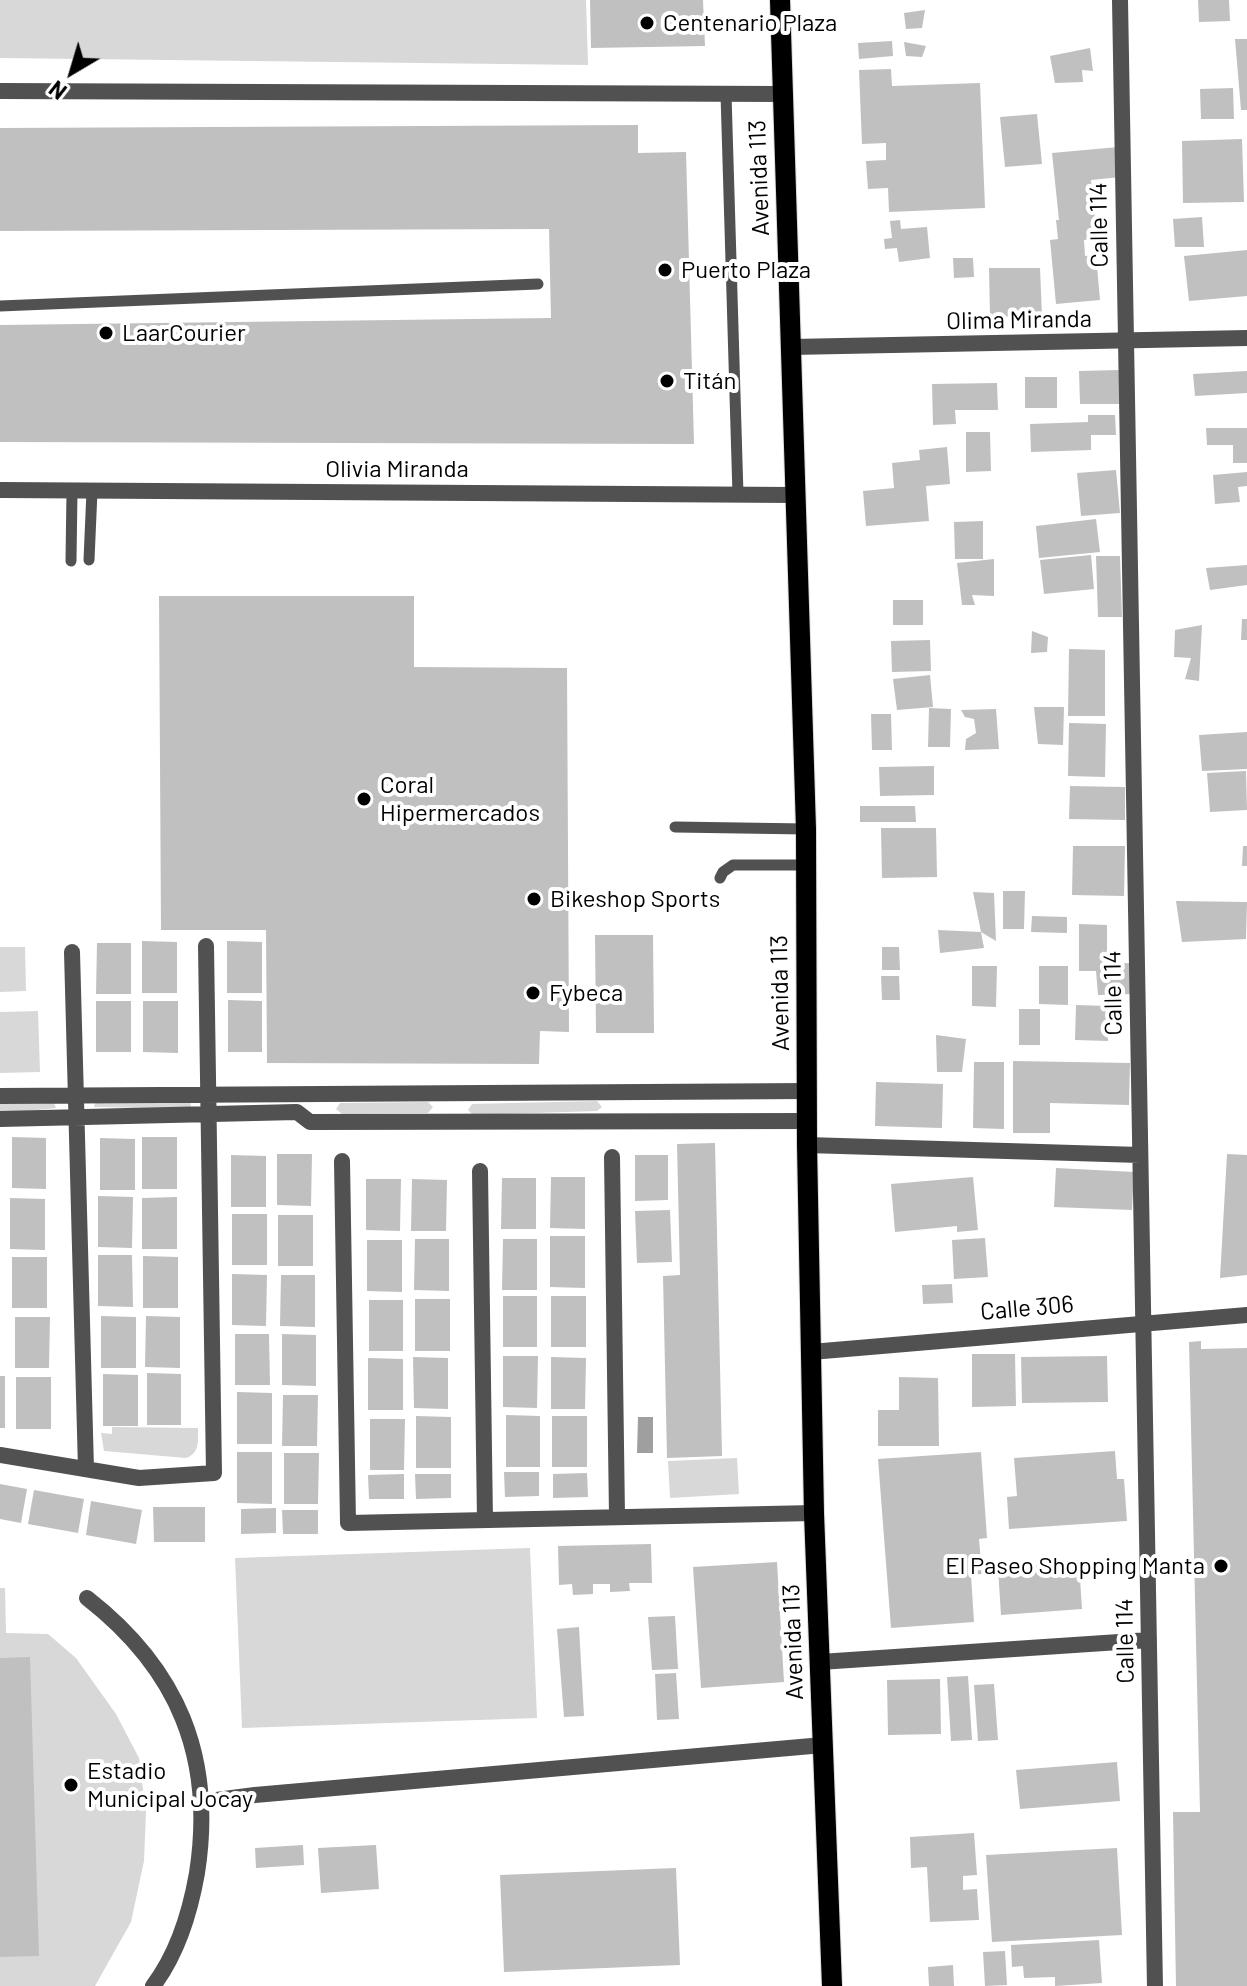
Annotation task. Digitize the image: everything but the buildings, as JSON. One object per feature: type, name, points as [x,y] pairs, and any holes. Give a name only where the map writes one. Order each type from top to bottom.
[{"type":"main road","name":"Avenida 113","points":[[780,0],[806,829],[807,1145],[814,1513],[832,1986]]},
{"type":"street","name":"Calle 114","points":[[1120,0],[1155,1986]]},
{"type":"street","points":[[0,91],[782,94]]},
{"type":"street","name":"Olima Miranda","points":[[791,347],[1247,338]]},
{"type":"street","name":"Olivia Miranda","points":[[0,490],[794,495]]},
{"type":"street","points":[[0,1455],[139,1478],[214,1473],[206,946]]},
{"type":"street","points":[[72,952],[86,1469]]},
{"type":"street","points":[[0,1096],[807,1091]]},
{"type":"street","points":[[609,1093],[610,1122]]},
{"type":"street","points":[[449,1094],[451,1122]]},
{"type":"street","points":[[0,1119],[297,1112],[310,1122],[808,1121]]},
{"type":"street","points":[[807,1145],[1140,1155]]},
{"type":"street","points":[[612,1157],[617,1516]]},
{"type":"street","points":[[342,1161],[348,1523],[814,1513]]},
{"type":"street","points":[[480,1171],[485,1520]]},
{"type":"street","name":"Calle 306","points":[[811,1352],[1145,1321],[1247,1315]]},
{"type":"street","points":[[87,1598],[132,1637],[168,1686],[193,1741],[200,1772],[201,1848],[192,1900],[177,1946],[153,1986]]},
{"type":"street","points":[[820,1662],[1149,1640]]},
{"type":"street","points":[[201,1802],[823,1745]]},
{"type":"lane","points":[[726,94],[738,495]]},
{"type":"lane","points":[[0,306],[538,284]]},
{"type":"lane","points":[[71,561],[72,491]]},
{"type":"lane","points":[[89,560],[92,491]]},
{"type":"lane","points":[[675,827],[806,829]]},
{"type":"lane","points":[[720,878],[733,865],[805,865]]},
{"type":"shaded area","points":[[0,0],[586,0],[588,65],[0,58]]},
{"type":"shaded area","points":[[0,947],[25,947],[26,991],[0,992]]},
{"type":"shaded area","points":[[38,1011],[40,1072],[0,1073],[0,1012]]},
{"type":"shaded area","points":[[597,1101],[602,1107],[597,1111],[473,1115],[468,1110],[472,1104]]},
{"type":"shaded area","points":[[191,1102],[190,1109],[94,1107],[95,1103]]},
{"type":"shaded area","points":[[428,1102],[433,1107],[428,1113],[342,1114],[336,1109],[340,1103]]},
{"type":"shaded area","points":[[0,1103],[54,1103],[56,1108],[0,1114]]},
{"type":"shaded area","points":[[638,1417],[653,1417],[653,1453],[637,1453]]},
{"type":"shaded area","points":[[112,1427],[198,1428],[197,1446],[194,1453],[186,1458],[104,1451],[101,1433],[112,1434]]},
{"type":"shaded area","points":[[737,1458],[739,1494],[670,1498],[668,1461]]},
{"type":"shaded area","points":[[530,1548],[537,1718],[242,1728],[235,1558]]},
{"type":"shaded area","name":"Estadio Municipal Jocay","points":[[0,1588],[5,1588],[6,1633],[48,1634],[76,1658],[116,1714],[139,1758],[146,1813],[144,1861],[131,1922],[95,1986],[0,1986]]},
{"type":"place","name":"Centenario Plaza","points":[[647,23]]},
{"type":"place","name":"Puerto Plaza","points":[[665,270]]},
{"type":"place","name":"LaarCourier","points":[[106,333]]},
{"type":"place","name":"Titán","points":[[667,381]]},
{"type":"place","name":"Coral Hipermercados","points":[[364,799]]},
{"type":"place","name":"Bikeshop Sports","points":[[534,899]]},
{"type":"place","name":"Fybeca","points":[[533,993]]},
{"type":"place","name":"El Paseo Shopping Manta","points":[[1221,1566]]},
{"type":"place","name":"Estadio Municipal Jocay","points":[[71,1785]]}]
